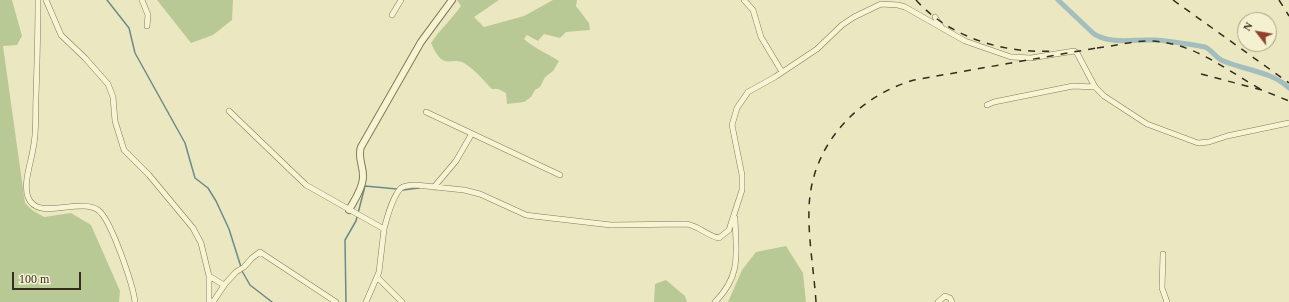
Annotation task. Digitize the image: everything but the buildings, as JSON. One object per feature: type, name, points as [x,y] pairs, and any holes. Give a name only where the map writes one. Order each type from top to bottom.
[{"type":"street","points":[[38,0],[34,146],[27,181],[28,198],[33,204],[43,209],[89,206],[104,216],[117,243],[135,302]]},
{"type":"street","points":[[46,0],[61,35],[85,58],[108,84],[113,98],[115,121],[124,150],[149,175],[193,228],[201,243],[209,276],[209,302]]},
{"type":"street","points":[[142,0],[148,15],[147,26]]},
{"type":"street","points":[[392,15],[401,0]]},
{"type":"street","points":[[349,210],[361,188],[363,178],[359,153],[361,146],[425,36],[452,0]]},
{"type":"street","points":[[744,0],[753,10],[761,37],[782,72]]},
{"type":"street","points":[[366,302],[377,277],[381,263],[384,229],[396,196],[400,190],[408,185],[434,187],[480,194],[526,215],[611,225],[686,224],[695,226],[712,236],[719,238],[729,230],[742,190],[742,176],[733,135],[733,117],[742,99],[748,92],[817,49],[842,25],[870,8],[881,4],[905,7],[965,41],[1011,57],[1031,58],[1074,51],[1077,53],[1095,87],[1104,96],[1147,124],[1198,143],[1209,142],[1227,136],[1289,123]]},
{"type":"street","points":[[935,17],[942,28]]},
{"type":"street","points":[[987,105],[994,102],[1073,86],[1095,87]]},
{"type":"street","points":[[230,112],[306,185],[384,229]]},
{"type":"street","points":[[426,112],[560,175]]},
{"type":"street","points":[[434,187],[456,161],[472,134]]},
{"type":"street","points":[[715,302],[725,292],[733,277],[737,253],[734,215]]},
{"type":"street","points":[[213,302],[224,285],[236,272],[244,267],[260,252],[336,302]]},
{"type":"street","points":[[1163,254],[1162,288],[1167,302]]},
{"type":"street","points":[[209,276],[224,285]]},
{"type":"street","points":[[377,277],[402,302]]},
{"type":"street","points":[[938,302],[945,296],[950,298],[952,302]]},
{"type":"green space","points":[[0,0],[12,0],[22,36],[17,45],[3,46],[25,203],[32,210],[44,217],[71,213],[91,225],[120,291],[119,302],[0,302]]},
{"type":"green space","points":[[157,0],[233,0],[232,20],[213,35],[191,43]]},
{"type":"green space","points":[[457,0],[499,0],[474,17],[484,27],[524,16],[553,0],[577,0],[576,6],[589,23],[590,30],[566,32],[560,38],[544,34],[538,41],[527,35],[524,39],[559,61],[553,71],[545,77],[540,87],[535,90],[531,97],[524,102],[507,104],[506,93],[498,89],[492,89],[474,70],[462,62],[449,62],[440,58],[431,43],[461,6]]},
{"type":"green space","points":[[786,246],[803,273],[806,302],[728,302],[742,270],[756,252]]},
{"type":"green space","points":[[666,280],[685,296],[687,302],[654,302],[655,284]]},
{"type":"waterway","points":[[107,0],[129,28],[135,53],[185,143],[195,178],[208,188],[216,201],[229,229],[241,267]]},
{"type":"waterway","points":[[1058,0],[1094,34],[1101,37],[1123,41],[1161,40],[1205,47],[1221,60],[1265,74],[1282,82],[1289,88]]},
{"type":"waterway","points":[[346,302],[345,240],[356,221],[365,186],[397,189]]},
{"type":"waterway","points":[[403,190],[419,188]]},
{"type":"waterway","points":[[242,271],[250,285],[272,302]]},
{"type":"railway","points":[[916,0],[945,24],[962,34],[980,41],[1017,50],[1055,51]]},
{"type":"railway","points":[[1173,0],[1289,83]]},
{"type":"railway","points":[[1279,0],[1289,16]]},
{"type":"railway","points":[[1097,48],[1150,41],[1181,46],[1209,58],[1262,90]]},
{"type":"railway","points":[[816,302],[809,220],[812,185],[818,164],[828,145],[840,127],[856,112],[873,98],[914,80],[1102,47]]},
{"type":"railway","points":[[1201,74],[1262,90],[1289,101]]}]
